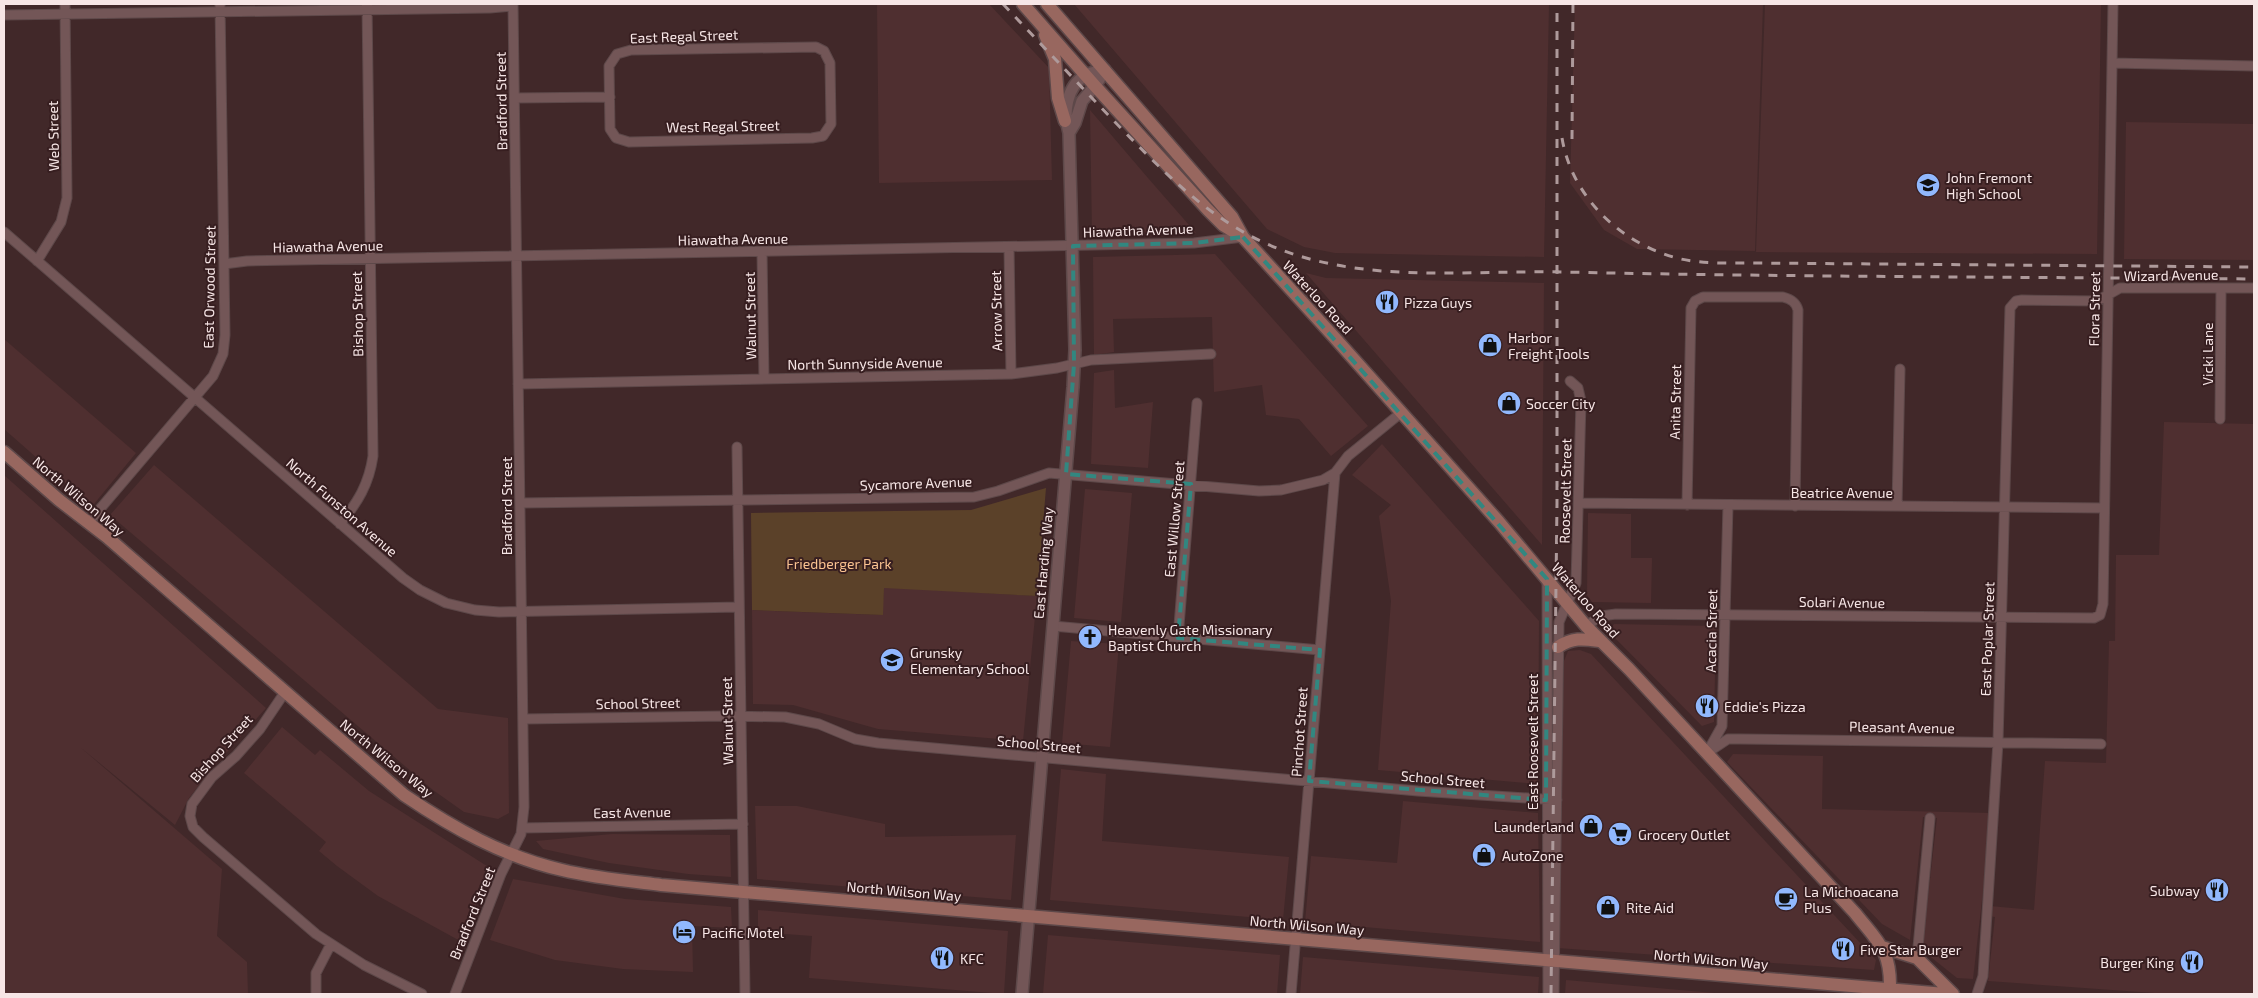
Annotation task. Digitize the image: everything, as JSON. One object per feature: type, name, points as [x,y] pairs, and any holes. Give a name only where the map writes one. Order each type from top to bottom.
[{"type":"main road","name":"Waterloo Road","points":[[1023,4],[1085,76],[1222,225],[1243,237]]},
{"type":"main road","name":"Waterloo Road","points":[[1047,4],[1232,218],[1243,237],[1402,412],[1547,579],[1566,604],[1855,913],[1882,947],[1889,961],[1890,988]]},
{"type":"main road","points":[[1040,23],[1055,59],[1058,98],[1067,127]]},
{"type":"main road","name":"North Wilson Way","points":[[4,452],[404,795],[460,831],[511,854],[562,870],[596,877],[743,892],[1551,961],[1816,989],[1890,988],[1945,994]]},
{"type":"main road","points":[[1558,646],[1568,640],[1578,638],[1600,641]]},
{"type":"main road","points":[[1882,947],[1917,958],[1953,994]]},
{"type":"street","name":"Web Street","points":[[38,261],[61,222],[67,198],[65,4]]},
{"type":"street","name":"Flora Street","points":[[2100,615],[2103,604],[2113,4]]},
{"type":"street","points":[[4,15],[220,8],[490,8],[513,5]]},
{"type":"street","name":"Bradford Street","points":[[455,994],[501,874],[522,828],[524,807],[513,5]]},
{"type":"street","name":"Bishop Street","points":[[340,524],[363,494],[371,474],[373,456],[367,7]]},
{"type":"street","name":"East Orwood Street","points":[[88,523],[213,376],[223,354],[225,335],[220,8]]},
{"type":"street","name":"East Regal Street","points":[[610,97],[611,61],[617,54],[631,50],[816,47],[828,56],[831,88]]},
{"type":"street","points":[[2112,63],[2254,66]]},
{"type":"street","points":[[1085,76],[1105,70]]},
{"type":"street","name":"East Harding Way","points":[[1067,127],[1075,123],[1082,101],[1095,86],[1105,70]]},
{"type":"street","name":"East Harding Way","points":[[1022,994],[1074,364],[1073,246],[1067,127],[1068,99],[1078,82],[1085,76]]},
{"type":"street","name":"West Regal Street","points":[[610,97],[610,129],[616,138],[623,141],[812,138],[823,136],[831,124],[831,88]]},
{"type":"street","points":[[514,98],[610,97]]},
{"type":"street","name":"North Funston Avenue","points":[[4,232],[340,524],[403,578],[420,590],[446,603],[475,610],[520,612],[739,607]]},
{"type":"street","name":"Hiawatha Avenue","points":[[224,264],[248,261],[1194,243],[1243,237]]},
{"type":"street","name":"Arrow Street","points":[[1009,247],[1012,374]]},
{"type":"street","name":"Walnut Street","points":[[762,252],[764,379]]},
{"type":"street","name":"Wizard Avenue","points":[[2032,300],[2097,301],[2120,288],[2254,288]]},
{"type":"street","name":"Vicki Lane","points":[[2220,419],[2221,289]]},
{"type":"street","name":"Anita Street","points":[[1687,505],[1691,308],[1695,300],[1703,297],[1783,297],[1792,300],[1798,310],[1795,506]]},
{"type":"street","name":"East Poplar Street","points":[[1977,994],[1983,976],[1998,742],[2009,313],[2011,305],[2016,301],[2032,300]]},
{"type":"street","name":"North Sunnyside Avenue","points":[[518,384],[1012,374],[1091,360],[1211,354]]},
{"type":"street","points":[[1897,506],[1900,369]]},
{"type":"street","name":"Roosevelt Street","points":[[1566,604],[1576,583],[1581,401],[1578,388],[1570,381]]},
{"type":"street","name":"East Willow Street","points":[[1178,638],[1197,403]]},
{"type":"street","name":"Sycamore Avenue","points":[[520,503],[974,497],[998,492],[1046,474],[1066,474],[1259,491],[1281,490],[1323,480],[1335,473],[1348,456],[1402,412]]},
{"type":"street","name":"Walnut Street","points":[[737,447],[745,994]]},
{"type":"street","name":"Pinchot Street","points":[[1291,994],[1335,473]]},
{"type":"street","name":"Beatrice Avenue","points":[[1579,503],[2104,508]]},
{"type":"street","name":"Acacia Street","points":[[1707,753],[1722,726],[1728,505]]},
{"type":"street","name":"East Roosevelt Street","points":[[1547,579],[1546,800],[1551,961],[1554,994]]},
{"type":"street","name":"East Roosevelt Street","points":[[1548,994],[1557,800],[1559,622],[1566,604]]},
{"type":"street","name":"Solari Avenue","points":[[1586,626],[1601,616],[1616,614],[2094,618],[2100,615]]},
{"type":"street","points":[[1053,626],[1320,650]]},
{"type":"street","name":"Bishop Street","points":[[285,692],[260,729],[198,795],[190,810],[193,826],[203,837],[285,909],[331,944]]},
{"type":"street","name":"School Street","points":[[522,719],[796,718],[820,724],[855,739],[873,743],[1309,781],[1557,800]]},
{"type":"street","name":"Pleasant Avenue","points":[[1707,753],[1728,739],[2101,744]]},
{"type":"street","points":[[1917,958],[1930,818]]},
{"type":"street","name":"East Avenue","points":[[522,828],[742,824]]},
{"type":"street","points":[[316,994],[316,973],[331,944],[364,965],[422,994]]},
{"type":"highlighted area","points":[[1243,237],[1547,579],[1546,800],[1309,781],[1320,650],[1178,638],[1191,484],[1066,474],[1074,364],[1073,246],[1194,243]]},
{"type":"shaded area","points":[[877,4],[989,4],[1049,68],[1052,180],[879,183]]},
{"type":"shaded area","points":[[1074,4],[1549,4],[1544,257],[1335,253],[1304,247],[1267,229]]},
{"type":"shaded area","points":[[1575,4],[1763,4],[1755,251],[1637,249],[1604,230],[1570,183]]},
{"type":"shaded area","name":"John Fremont High School","points":[[1765,4],[2101,4],[2097,254],[1756,252]]},
{"type":"shaded area","points":[[1090,110],[1148,178],[1196,233],[1092,235]]},
{"type":"shaded area","points":[[2126,122],[2254,124],[2254,260],[2124,259]]},
{"type":"shaded area","points":[[1215,254],[1368,426],[1331,456],[1299,419],[1266,415],[1262,385],[1214,392],[1212,317],[1113,319],[1114,352],[1094,355],[1093,257]]},
{"type":"shaded area","points":[[1306,273],[1326,278],[1544,283],[1542,545]]},
{"type":"shaded area","points":[[4,339],[136,453],[94,504],[88,503],[4,429]]},
{"type":"shaded area","points":[[1114,370],[1115,408],[1153,402],[1148,468],[1091,464],[1094,373]]},
{"type":"shaded area","points":[[2164,422],[2254,424],[2254,994],[2168,994],[1988,981],[1995,917],[1989,916],[1990,906],[2034,910],[2045,761],[2106,763],[2109,641],[2115,641],[2116,555],[2159,555]]},
{"type":"shaded area","points":[[1382,444],[1539,621],[1538,784],[1378,770],[1391,601],[1379,516],[1391,505],[1352,475]]},
{"type":"shaded area","points":[[154,465],[438,709],[508,718],[509,813],[498,819],[464,812],[433,790],[110,515]]},
{"type":"shaded area","points":[[4,475],[266,708],[189,798],[175,825],[80,747],[222,869],[217,936],[247,962],[248,994],[4,994]]},
{"type":"shaded area","points":[[1085,489],[1132,493],[1121,622],[1074,618]]},
{"type":"shaded area","points":[[1588,513],[1631,514],[1631,558],[1652,558],[1651,603],[1592,602],[1587,595]]},
{"type":"shaded area","name":"Grunsky Elementary School","points":[[884,587],[1037,596],[1023,741],[878,729],[793,705],[753,704],[752,610],[882,615]]},
{"type":"shaded area","points":[[1614,624],[1716,626],[1714,722],[1702,726],[1609,632]]},
{"type":"shaded area","points":[[1071,641],[1119,644],[1110,747],[1062,743]]},
{"type":"shaded area","points":[[1580,650],[1591,654],[1876,960],[1874,970],[1557,948],[1564,661],[1568,651]]},
{"type":"shaded area","points":[[282,727],[315,755],[320,750],[369,791],[490,868],[462,942],[378,896],[337,866],[319,851],[326,842],[244,773]]},
{"type":"shaded area","points":[[1733,754],[1823,756],[1822,809],[1992,813],[1973,979],[1957,978],[1922,950],[1937,818],[1923,817],[1910,940],[1882,924],[1727,762]]},
{"type":"shaded area","points":[[1061,769],[1106,774],[1102,841],[1289,857],[1283,920],[1050,900]]},
{"type":"shaded area","points":[[1403,801],[1538,813],[1540,942],[1305,922],[1311,856],[1397,863]]},
{"type":"shaded area","points":[[755,806],[797,806],[885,824],[885,837],[1016,835],[1011,900],[757,879]]},
{"type":"shaded area","points":[[612,834],[730,835],[731,877],[688,874],[609,863],[543,849],[536,841]]},
{"type":"shaded area","points":[[513,879],[625,899],[731,907],[732,928],[692,926],[693,972],[623,969],[555,960],[490,940]]},
{"type":"shaded area","points":[[758,910],[1008,931],[1004,994],[809,978],[812,936],[758,932]]},
{"type":"shaded area","points":[[1048,935],[1280,955],[1277,994],[1043,994]]},
{"type":"shaded area","points":[[1303,957],[1539,977],[1538,994],[1300,994]]},
{"type":"shaded area","points":[[1566,980],[1726,994],[1565,994]]},
{"type":"green space","name":"Friedberger Park","points":[[1046,488],[1037,596],[884,588],[883,615],[752,610],[751,513],[971,510]]},
{"type":"railway","points":[[1003,4],[1146,154],[1183,188],[1202,204],[1244,233],[1302,257],[1339,265],[1413,273],[1562,272],[2254,279]]},
{"type":"railway","points":[[1551,994],[1557,503],[1557,4]]},
{"type":"railway","points":[[1572,139],[1573,4]]},
{"type":"railway","points":[[1562,138],[1568,160],[1577,180],[1588,199],[1603,216],[1639,243],[1681,259],[1726,263],[2254,267]]},
{"type":"place","name":"John Fremont High School","points":[[1928,185]]},
{"type":"place","name":"Pizza Guys","points":[[1387,302]]},
{"type":"place","name":"Harbor Freight Tools","points":[[1490,345]]},
{"type":"place","name":"Soccer City","points":[[1509,403]]},
{"type":"place","name":"Heavenly Gate Missionary Baptist Church","points":[[1090,637]]},
{"type":"place","name":"Grunsky Elementary School","points":[[892,660]]},
{"type":"place","name":"Eddie's Pizza","points":[[1707,706]]},
{"type":"place","name":"Launderland","points":[[1591,826]]},
{"type":"place","name":"Grocery Outlet","points":[[1620,834]]},
{"type":"place","name":"AutoZone","points":[[1484,855]]},
{"type":"place","name":"Subway","points":[[2217,890]]},
{"type":"place","name":"La Michoacana Plus","points":[[1786,899]]},
{"type":"place","name":"Rite Aid","points":[[1608,907]]},
{"type":"place","name":"Pacific Motel","points":[[684,932]]},
{"type":"place","name":"Five Star Burger","points":[[1843,949]]},
{"type":"place","name":"KFC","points":[[942,958]]},
{"type":"place","name":"Burger King","points":[[2192,962]]}]
